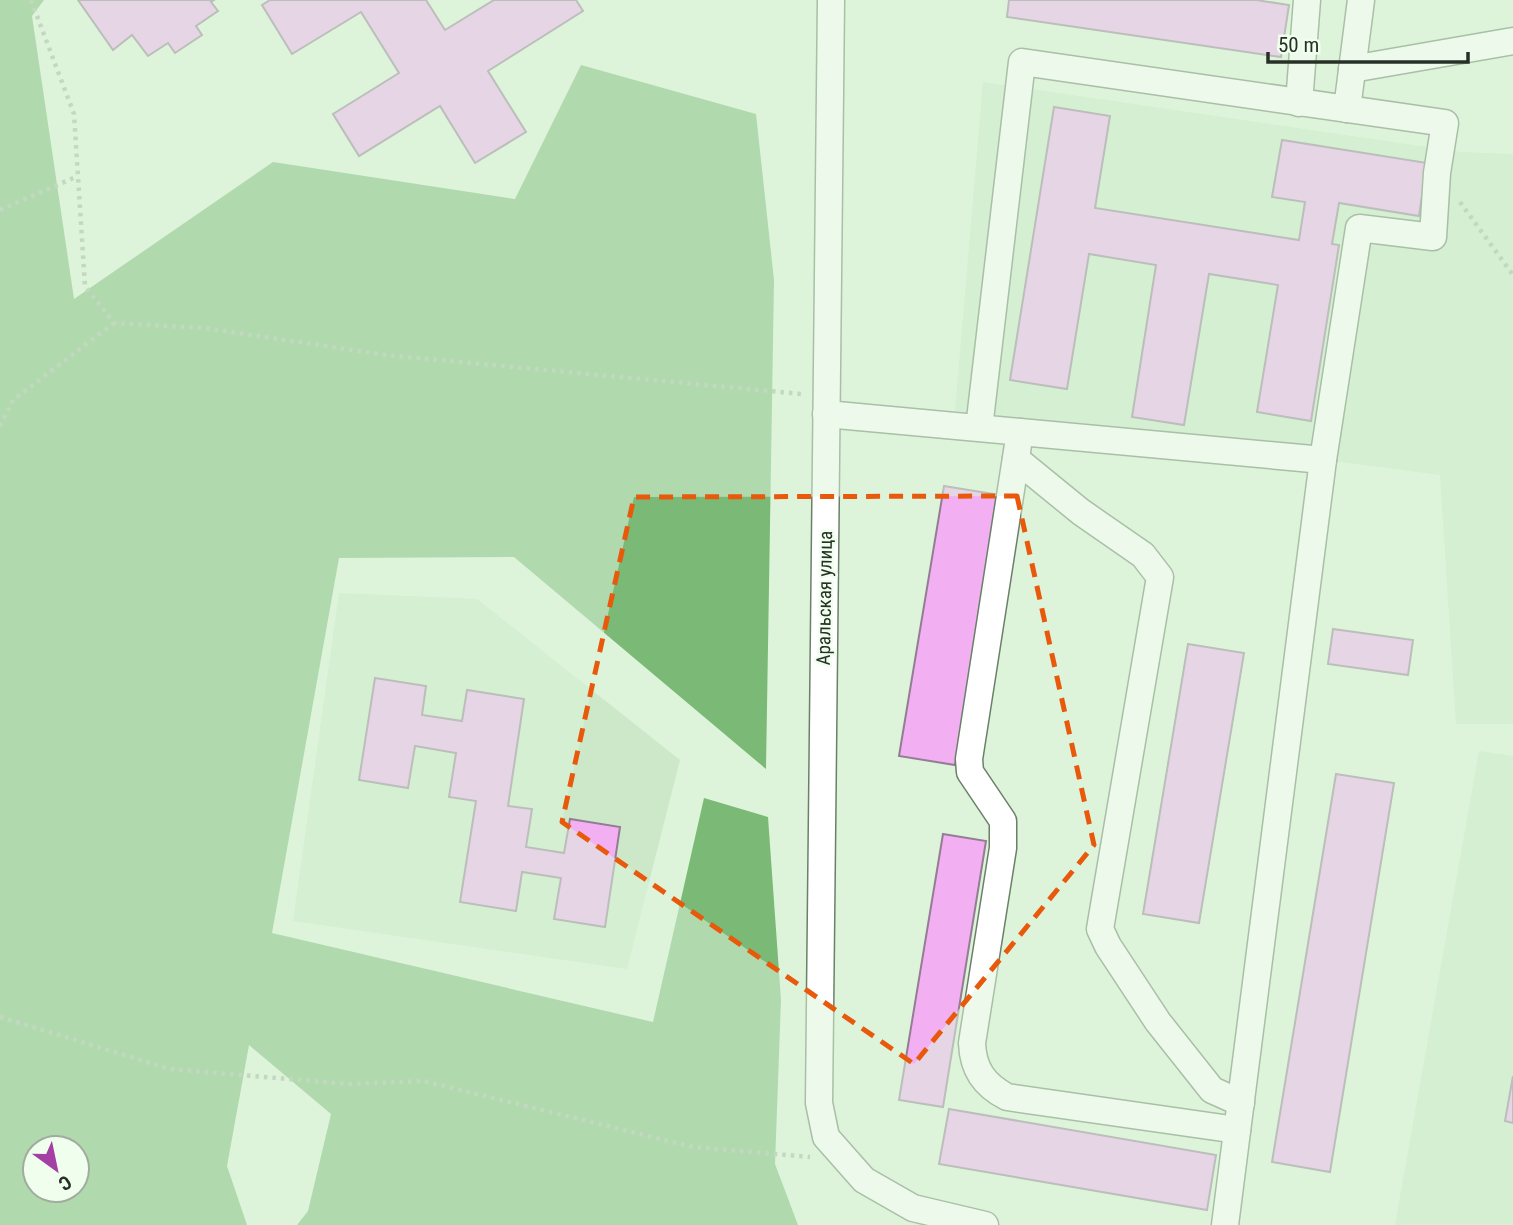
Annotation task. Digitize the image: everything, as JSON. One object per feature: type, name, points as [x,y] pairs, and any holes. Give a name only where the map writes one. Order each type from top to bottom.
[{"type":"street","name":"Аральская улица","points":[[831,0],[819,1103],[826,1137],[864,1180],[914,1217],[985,1225]]},
{"type":"street","points":[[1299,103],[1307,0]]},
{"type":"street","points":[[1347,109],[1361,0]]},
{"type":"street","points":[[1352,69],[1513,41]]},
{"type":"street","points":[[979,428],[1022,62],[1445,123],[1437,173],[1433,237],[1359,228],[1323,460],[1225,1225]]},
{"type":"street","points":[[826,405],[979,428],[1323,460]]},
{"type":"street","points":[[1020,432],[969,758],[970,772],[1003,821],[1003,848],[972,1043],[977,1070],[986,1083],[1007,1097],[1237,1130]]},
{"type":"street","points":[[1016,459],[1081,512],[1143,555],[1160,577],[1100,929],[1158,1022],[1212,1090],[1241,1103]]},
{"type":"path","points":[[31,0],[74,114],[85,286],[114,323]]},
{"type":"path","points":[[1437,173],[1513,275]]},
{"type":"path","points":[[0,210],[78,176]]},
{"type":"path","points":[[0,426],[13,400],[114,323],[204,328],[386,355],[826,405]]},
{"type":"path","points":[[0,1017],[170,1069],[348,1084],[424,1081],[693,1147],[846,1160]]},
{"type":"highlighted area","points":[[1017,496],[1094,845],[914,1064],[562,822],[634,497]]},
{"type":"shaded area","points":[[983,82],[1461,152],[1513,154],[1513,724],[1456,724],[1440,475],[955,411]]},
{"type":"shaded area","points":[[339,593],[477,599],[680,760],[627,969],[293,921]]},
{"type":"shaded area","points":[[1479,751],[1513,756],[1513,1225],[1395,1225]]},
{"type":"green space","points":[[0,0],[44,0],[32,16],[74,299],[273,162],[515,199],[581,65],[756,114],[774,280],[766,769],[514,557],[339,558],[272,933],[653,1022],[704,798],[768,817],[781,1000],[775,1164],[798,1225],[297,1225],[308,1211],[331,1114],[249,1045],[227,1166],[247,1225],[0,1225]]},
{"type":"building","points":[[78,0],[214,0],[211,2],[218,11],[196,26],[202,35],[175,53],[168,43],[148,56],[132,35],[113,50]]},
{"type":"building","points":[[270,0],[426,0],[445,30],[494,0],[576,0],[583,11],[488,71],[526,132],[475,163],[440,106],[359,156],[333,114],[399,73],[361,12],[292,54],[262,5]]},
{"type":"building","points":[[1009,0],[1256,0],[1289,5],[1281,57],[1007,17]]},
{"type":"building","points":[[1054,107],[1110,116],[1095,208],[1299,240],[1305,202],[1272,197],[1282,140],[1427,163],[1419,216],[1339,203],[1332,244],[1339,245],[1311,421],[1257,412],[1278,285],[1209,274],[1184,425],[1132,417],[1156,265],[1089,254],[1067,389],[1010,380]]},
{"type":"building","points":[[944,486],[1000,495],[955,765],[899,756]]},
{"type":"building","points":[[1333,629],[1413,640],[1408,675],[1328,664]]},
{"type":"building","points":[[1188,644],[1244,653],[1199,923],[1143,914]]},
{"type":"building","points":[[375,678],[426,686],[422,715],[462,721],[467,690],[524,699],[508,806],[532,809],[526,847],[564,853],[570,819],[620,827],[605,927],[554,919],[561,878],[522,872],[516,911],[460,902],[476,801],[449,797],[456,753],[415,746],[408,788],[359,780]]},
{"type":"building","points":[[1336,774],[1394,783],[1330,1172],[1272,1162]]},
{"type":"building","points":[[943,834],[986,841],[943,1107],[899,1100]]},
{"type":"building","points":[[1513,1076],[1513,1123],[1505,1121]]},
{"type":"building","points":[[949,1109],[1216,1155],[1207,1210],[939,1164]]}]
